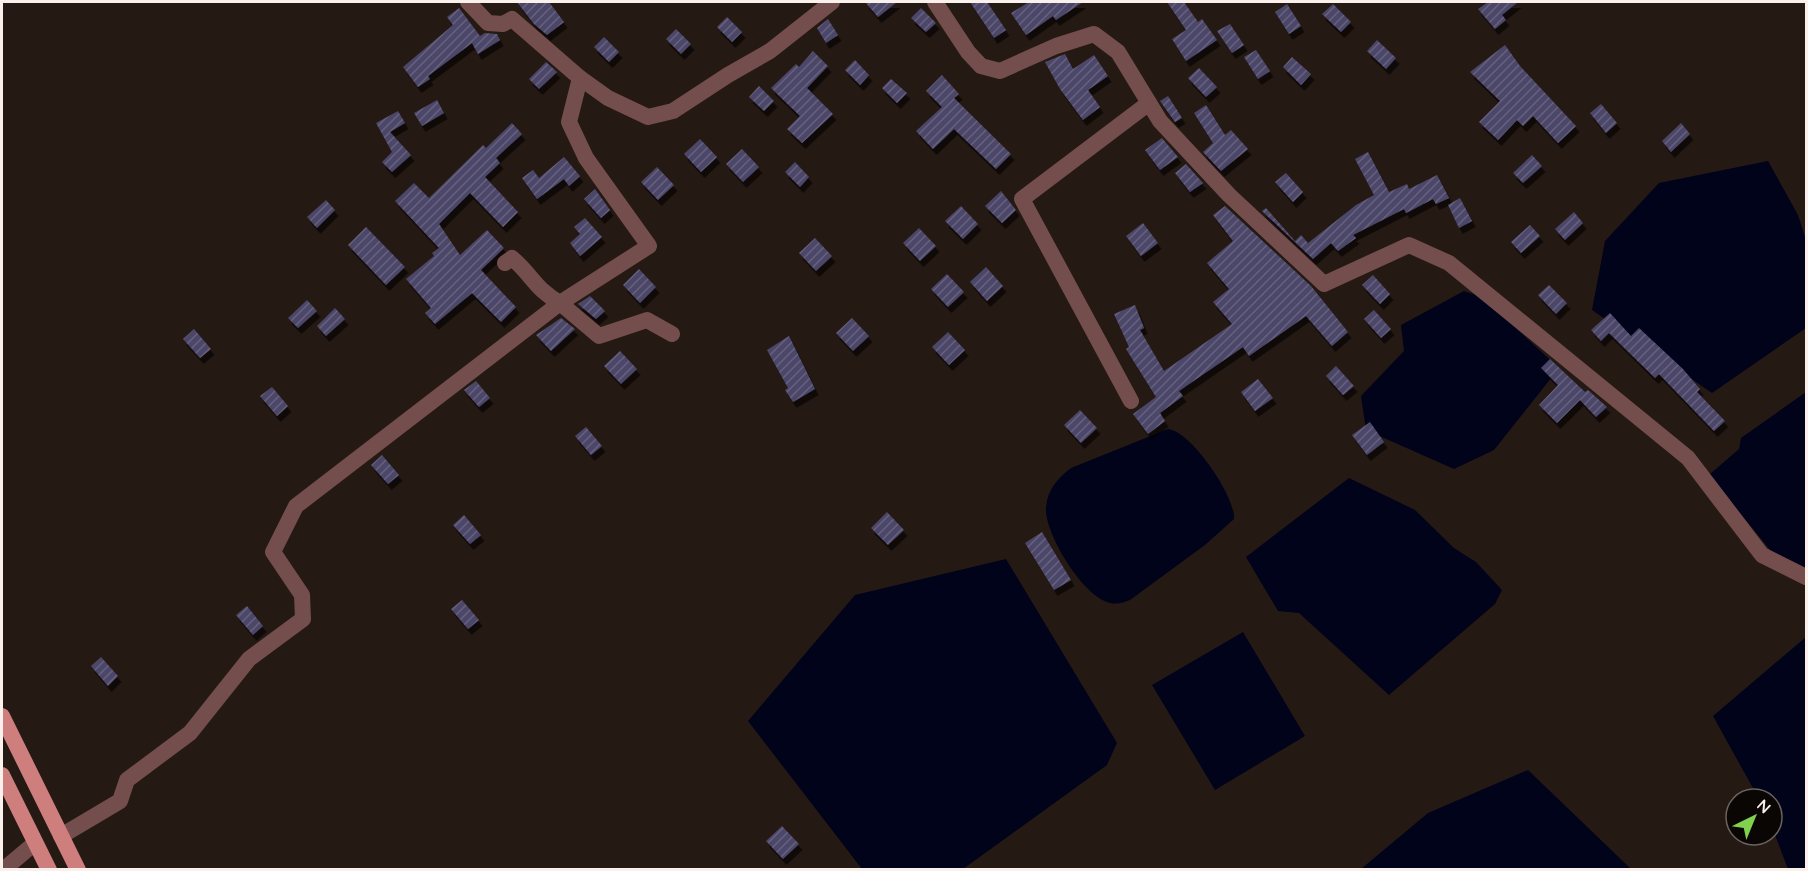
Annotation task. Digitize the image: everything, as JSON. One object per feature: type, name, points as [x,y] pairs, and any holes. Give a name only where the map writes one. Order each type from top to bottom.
[{"type":"main road","points":[[2,716],[78,870]]},
{"type":"main road","points":[[2,775],[49,870]]},
{"type":"street","points":[[468,2],[488,23],[503,24],[512,19],[580,78],[608,98],[648,117],[673,111],[770,51],[832,2]]},
{"type":"street","points":[[935,2],[974,59],[981,66],[1000,71],[1056,46],[1094,34],[1118,52],[1160,121],[1229,195],[1324,284],[1409,245],[1449,263],[1688,458],[1762,555],[1806,577]]},
{"type":"street","points":[[61,836],[120,801],[127,780],[190,733],[249,659],[303,619],[302,595],[273,552],[296,506],[560,303],[649,246],[586,158],[569,122],[580,78]]},
{"type":"street","points":[[1131,401],[1022,199],[1149,103]]},
{"type":"street","points":[[505,263],[512,258],[523,268],[543,294],[560,303],[598,336],[647,320],[672,334]]},
{"type":"street","points":[[3,870],[35,843]]},
{"type":"water","points":[[1768,161],[1798,215],[1806,240],[1806,328],[1712,393],[1592,310],[1605,241],[1659,183]]},
{"type":"water","points":[[1464,291],[1482,297],[1559,368],[1494,450],[1454,469],[1366,430],[1361,396],[1404,351],[1401,325]]},
{"type":"water","points":[[1806,392],[1806,570],[1771,551],[1709,475],[1739,449],[1741,438]]},
{"type":"water","points":[[1168,429],[1188,441],[1210,466],[1228,496],[1234,519],[1205,545],[1130,600],[1119,603],[1107,602],[1097,597],[1087,587],[1066,561],[1051,532],[1047,518],[1046,507],[1049,495],[1057,480],[1071,468]]},
{"type":"water","points":[[1349,478],[1415,510],[1454,548],[1476,562],[1502,590],[1495,604],[1389,695],[1299,613],[1278,611],[1246,557]]},
{"type":"water","points":[[1006,559],[1117,743],[1107,765],[963,869],[862,869],[748,721],[855,595]]},
{"type":"water","points":[[1243,632],[1305,736],[1215,790],[1152,685]]},
{"type":"water","points":[[1806,637],[1806,869],[1788,869],[1780,847],[1784,847],[1784,787],[1752,787],[1713,716]]},
{"type":"water","points":[[1528,770],[1631,869],[1361,869],[1428,813]]},
{"type":"building","points":[[517,2],[549,2],[564,22],[547,35],[534,24]]},
{"type":"building","points":[[865,2],[897,2],[878,17]]},
{"type":"building","points":[[970,2],[987,2],[1006,30],[994,38]]},
{"type":"building","points":[[1029,2],[1083,2],[1056,20],[1053,16],[1026,35],[1011,13]]},
{"type":"building","points":[[1167,2],[1184,2],[1198,22],[1202,19],[1217,40],[1186,61],[1172,39],[1186,30]]},
{"type":"building","points":[[1488,2],[1518,2],[1502,15],[1506,20],[1495,29],[1478,9]]},
{"type":"building","points":[[1287,4],[1301,26],[1289,34],[1275,12]]},
{"type":"building","points":[[1333,4],[1351,22],[1341,32],[1322,14]]},
{"type":"building","points":[[459,8],[480,36],[485,33],[497,34],[500,40],[478,54],[472,43],[428,76],[430,79],[418,87],[403,67],[453,25],[447,17]]},
{"type":"building","points":[[921,8],[936,23],[926,32],[911,18]]},
{"type":"building","points":[[727,17],[742,32],[732,42],[717,27]]},
{"type":"building","points":[[828,19],[838,35],[826,43],[817,28]]},
{"type":"building","points":[[1230,24],[1244,45],[1232,53],[1217,31]]},
{"type":"building","points":[[676,29],[691,44],[681,54],[666,39]]},
{"type":"building","points":[[604,37],[619,52],[609,62],[594,47]]},
{"type":"building","points":[[1377,40],[1396,58],[1386,69],[1367,51]]},
{"type":"building","points":[[1505,45],[1520,66],[1576,126],[1558,143],[1533,116],[1523,126],[1517,120],[1498,140],[1479,122],[1500,101],[1470,72]]},
{"type":"building","points":[[1256,50],[1270,71],[1258,79],[1244,57]]},
{"type":"building","points":[[813,51],[828,66],[807,88],[833,114],[802,143],[787,129],[800,116],[771,88],[796,64],[799,67]]},
{"type":"building","points":[[1065,54],[1073,69],[1094,55],[1108,76],[1088,90],[1100,107],[1083,120],[1060,89],[1045,62]]},
{"type":"building","points":[[1292,57],[1311,74],[1301,85],[1283,67]]},
{"type":"building","points":[[855,60],[869,75],[860,85],[845,70]]},
{"type":"building","points":[[546,62],[557,72],[539,89],[529,79]]},
{"type":"building","points":[[1199,68],[1217,87],[1206,97],[1188,78]]},
{"type":"building","points":[[942,75],[959,94],[954,98],[1011,154],[996,169],[954,129],[933,149],[916,131],[942,107],[926,91]]},
{"type":"building","points":[[891,79],[907,93],[897,103],[882,88]]},
{"type":"building","points":[[759,86],[774,101],[764,111],[749,97]]},
{"type":"building","points":[[1168,96],[1182,118],[1175,122],[1160,101]]},
{"type":"building","points":[[437,100],[444,113],[422,126],[414,113]]},
{"type":"building","points":[[1601,104],[1617,123],[1606,133],[1590,113]]},
{"type":"building","points":[[1206,105],[1225,135],[1231,130],[1248,149],[1221,171],[1203,152],[1213,143],[1194,113]]},
{"type":"building","points":[[398,111],[405,123],[390,132],[411,155],[392,172],[382,162],[392,152],[376,123]]},
{"type":"building","points":[[512,123],[522,134],[496,158],[500,163],[485,177],[518,212],[503,227],[470,193],[439,224],[460,255],[487,230],[504,248],[481,270],[516,307],[501,322],[472,293],[435,324],[425,313],[431,308],[406,279],[434,256],[432,253],[439,248],[395,201],[414,183],[429,198],[483,145],[486,148]]},
{"type":"building","points":[[1681,123],[1690,134],[1671,152],[1662,141]]},
{"type":"building","points":[[1162,138],[1178,157],[1160,170],[1145,150]]},
{"type":"building","points":[[700,139],[717,157],[701,172],[684,154]]},
{"type":"building","points":[[742,149],[759,167],[743,182],[726,164]]},
{"type":"building","points":[[1368,152],[1389,192],[1407,184],[1409,189],[1437,175],[1449,198],[1436,204],[1433,199],[1406,213],[1404,209],[1353,235],[1356,238],[1338,251],[1331,243],[1313,259],[1262,211],[1266,208],[1295,241],[1301,235],[1308,243],[1356,205],[1374,195],[1355,159]]},
{"type":"building","points":[[1532,155],[1542,166],[1523,183],[1513,173]]},
{"type":"building","points":[[564,157],[580,176],[569,186],[564,179],[537,199],[522,178],[533,170],[539,178]]},
{"type":"building","points":[[795,162],[809,177],[800,187],[785,172]]},
{"type":"building","points":[[1186,164],[1203,183],[1190,192],[1175,173]]},
{"type":"building","points":[[657,167],[674,185],[658,200],[641,182]]},
{"type":"building","points":[[1286,173],[1303,192],[1293,202],[1275,182]]},
{"type":"building","points":[[595,189],[610,210],[601,218],[584,199]]},
{"type":"building","points":[[1001,191],[1016,210],[1002,223],[985,206]]},
{"type":"building","points":[[1460,198],[1472,221],[1459,228],[1448,205]]},
{"type":"building","points":[[326,200],[335,210],[317,228],[307,217]]},
{"type":"building","points":[[961,206],[978,224],[963,239],[945,221]]},
{"type":"building","points":[[1225,206],[1311,286],[1348,332],[1332,346],[1306,316],[1249,356],[1243,347],[1179,391],[1183,396],[1160,413],[1165,421],[1148,434],[1133,414],[1156,397],[1126,349],[1129,347],[1114,314],[1135,305],[1144,328],[1140,330],[1164,371],[1232,324],[1213,302],[1229,289],[1207,263],[1233,241],[1213,215]]},
{"type":"building","points":[[1574,212],[1583,223],[1565,240],[1555,229]]},
{"type":"building","points":[[585,218],[602,237],[580,256],[570,243],[580,234],[574,227]]},
{"type":"building","points":[[1143,223],[1158,243],[1141,256],[1126,236]]},
{"type":"building","points":[[1530,225],[1540,236],[1521,253],[1511,242]]},
{"type":"building","points":[[366,227],[405,267],[386,285],[348,245]]},
{"type":"building","points":[[919,228],[936,246],[920,261],[903,243]]},
{"type":"building","points":[[815,238],[832,256],[816,271],[799,253]]},
{"type":"building","points":[[986,267],[1003,286],[987,301],[970,282]]},
{"type":"building","points":[[639,269],[656,287],[640,303],[623,285]]},
{"type":"building","points":[[947,274],[964,292],[948,307],[931,289]]},
{"type":"building","points":[[1373,275],[1390,294],[1380,304],[1362,285]]},
{"type":"building","points":[[1549,285],[1567,303],[1556,314],[1538,295]]},
{"type":"building","points":[[590,296],[605,311],[596,319],[578,304]]},
{"type":"building","points":[[307,300],[317,311],[298,328],[288,318]]},
{"type":"building","points":[[335,308],[345,319],[326,336],[317,326]]},
{"type":"building","points":[[1374,310],[1391,329],[1381,338],[1364,319]]},
{"type":"building","points":[[1610,313],[1631,336],[1639,328],[1683,369],[1700,389],[1697,392],[1725,421],[1714,431],[1659,374],[1655,378],[1609,333],[1601,341],[1591,330]]},
{"type":"building","points":[[561,318],[575,329],[551,351],[536,335]]},
{"type":"building","points":[[852,318],[869,336],[853,351],[836,333]]},
{"type":"building","points":[[194,329],[211,349],[200,358],[183,339]]},
{"type":"building","points":[[948,332],[965,350],[949,365],[932,347]]},
{"type":"building","points":[[789,336],[815,389],[793,402],[767,350]]},
{"type":"building","points":[[620,351],[637,369],[621,384],[604,366]]},
{"type":"building","points":[[1550,359],[1585,392],[1588,390],[1607,407],[1596,417],[1580,400],[1557,423],[1539,405],[1558,385],[1541,368]]},
{"type":"building","points":[[1336,366],[1354,386],[1343,395],[1326,376]]},
{"type":"building","points":[[1258,379],[1273,398],[1255,411],[1241,392]]},
{"type":"building","points":[[476,381],[490,398],[479,407],[464,390]]},
{"type":"building","points":[[272,387],[288,406],[277,416],[260,396]]},
{"type":"building","points":[[1080,410],[1097,428],[1081,443],[1064,425]]},
{"type":"building","points":[[1370,422],[1384,442],[1367,455],[1352,435]]},
{"type":"building","points":[[586,427],[602,446],[591,455],[575,436]]},
{"type":"building","points":[[382,455],[399,475],[388,484],[371,465]]},
{"type":"building","points":[[887,512],[904,530],[888,545],[871,528]]},
{"type":"building","points":[[464,515],[481,535],[470,544],[453,525]]},
{"type":"building","points":[[1042,532],[1071,580],[1054,590],[1025,543]]},
{"type":"building","points":[[462,600],[479,620],[468,629],[451,609]]},
{"type":"building","points":[[247,606],[263,626],[253,635],[236,615]]},
{"type":"building","points":[[101,657],[118,676],[108,686],[91,666]]},
{"type":"building","points":[[782,826],[799,844],[783,859],[766,841]]}]
